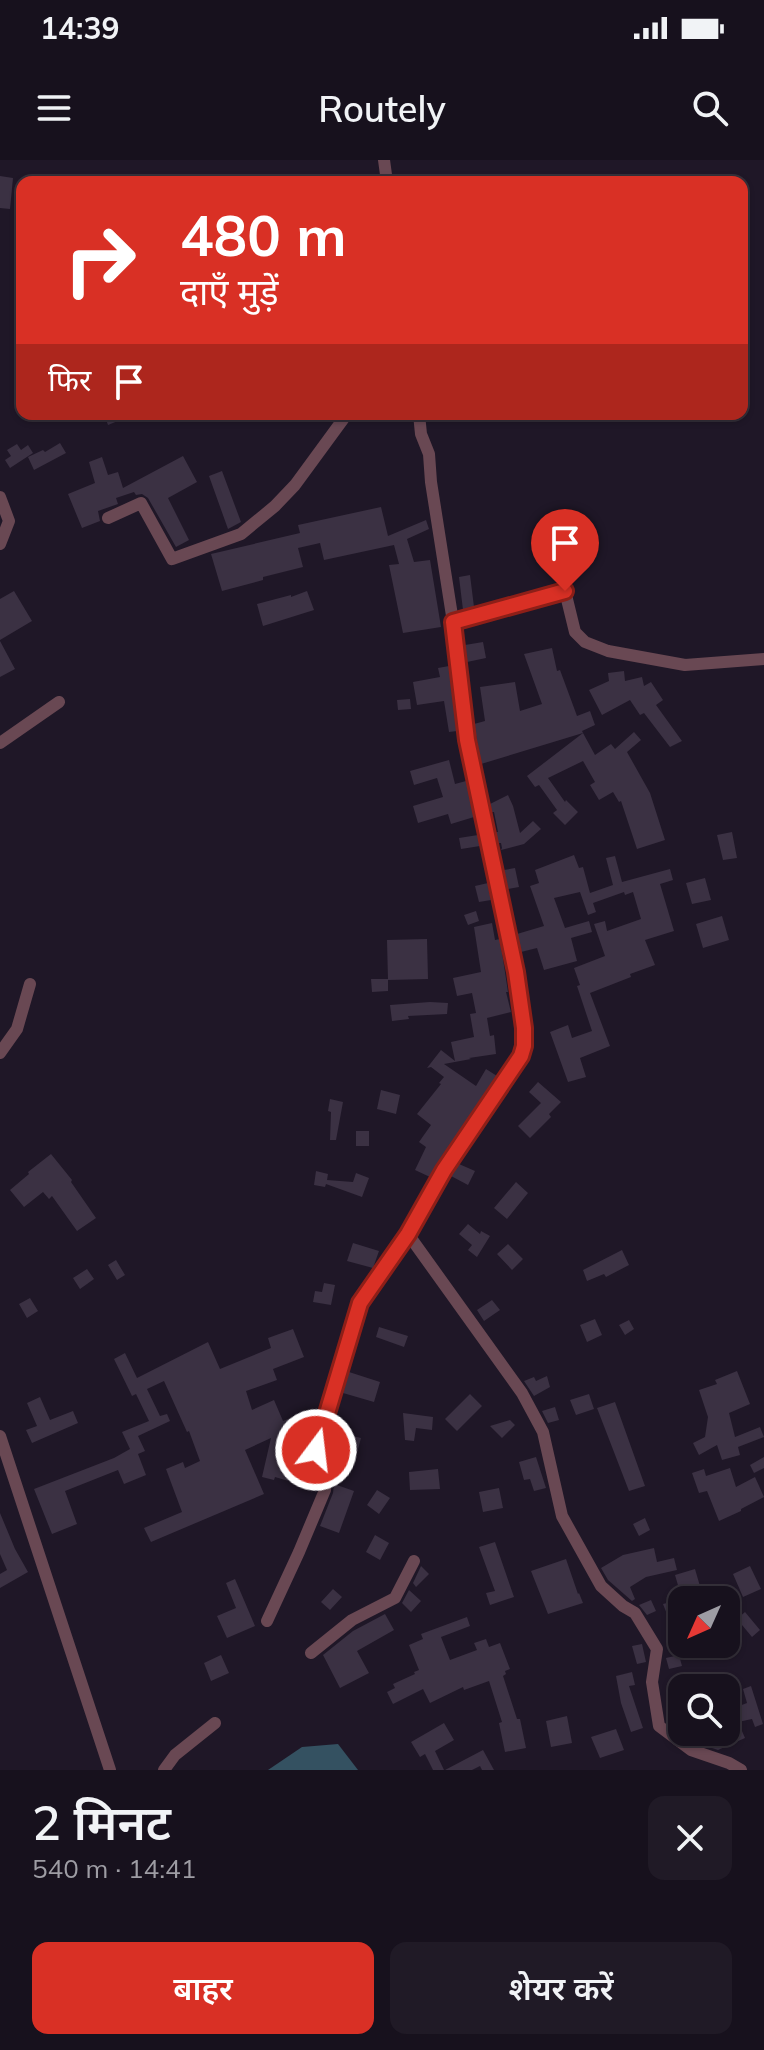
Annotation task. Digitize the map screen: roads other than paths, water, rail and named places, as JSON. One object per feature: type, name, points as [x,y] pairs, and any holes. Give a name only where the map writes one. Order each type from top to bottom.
[{"type":"street","points":[[108,518],[141,503],[172,559],[241,534],[295,485],[343,420]]},
{"type":"street","points":[[267,1621],[325,1490],[325,1477],[312,1469],[311,1458],[360,1303],[408,1234],[444,1170],[521,1056],[524,1046],[516,972],[467,740],[429,454],[420,420]]},
{"type":"street","points":[[0,497],[9,521],[0,544]]},
{"type":"street","points":[[453,622],[565,591],[575,632],[585,642],[608,651],[685,665],[764,659]]},
{"type":"street","points":[[0,743],[59,702]]},
{"type":"street","points":[[0,1053],[17,1029],[30,984]]},
{"type":"street","points":[[408,1234],[522,1393],[543,1432],[562,1516],[601,1586],[635,1613],[657,1649],[652,1682],[659,1726],[691,1750],[741,1770]]},
{"type":"street","points":[[0,1436],[110,1770]]},
{"type":"street","points":[[311,1653],[352,1620],[395,1598],[414,1561]]},
{"type":"street","points":[[164,1770],[175,1755],[215,1723]]},
{"type":"water","points":[[338,1744],[358,1770],[268,1770],[302,1747]]}]
